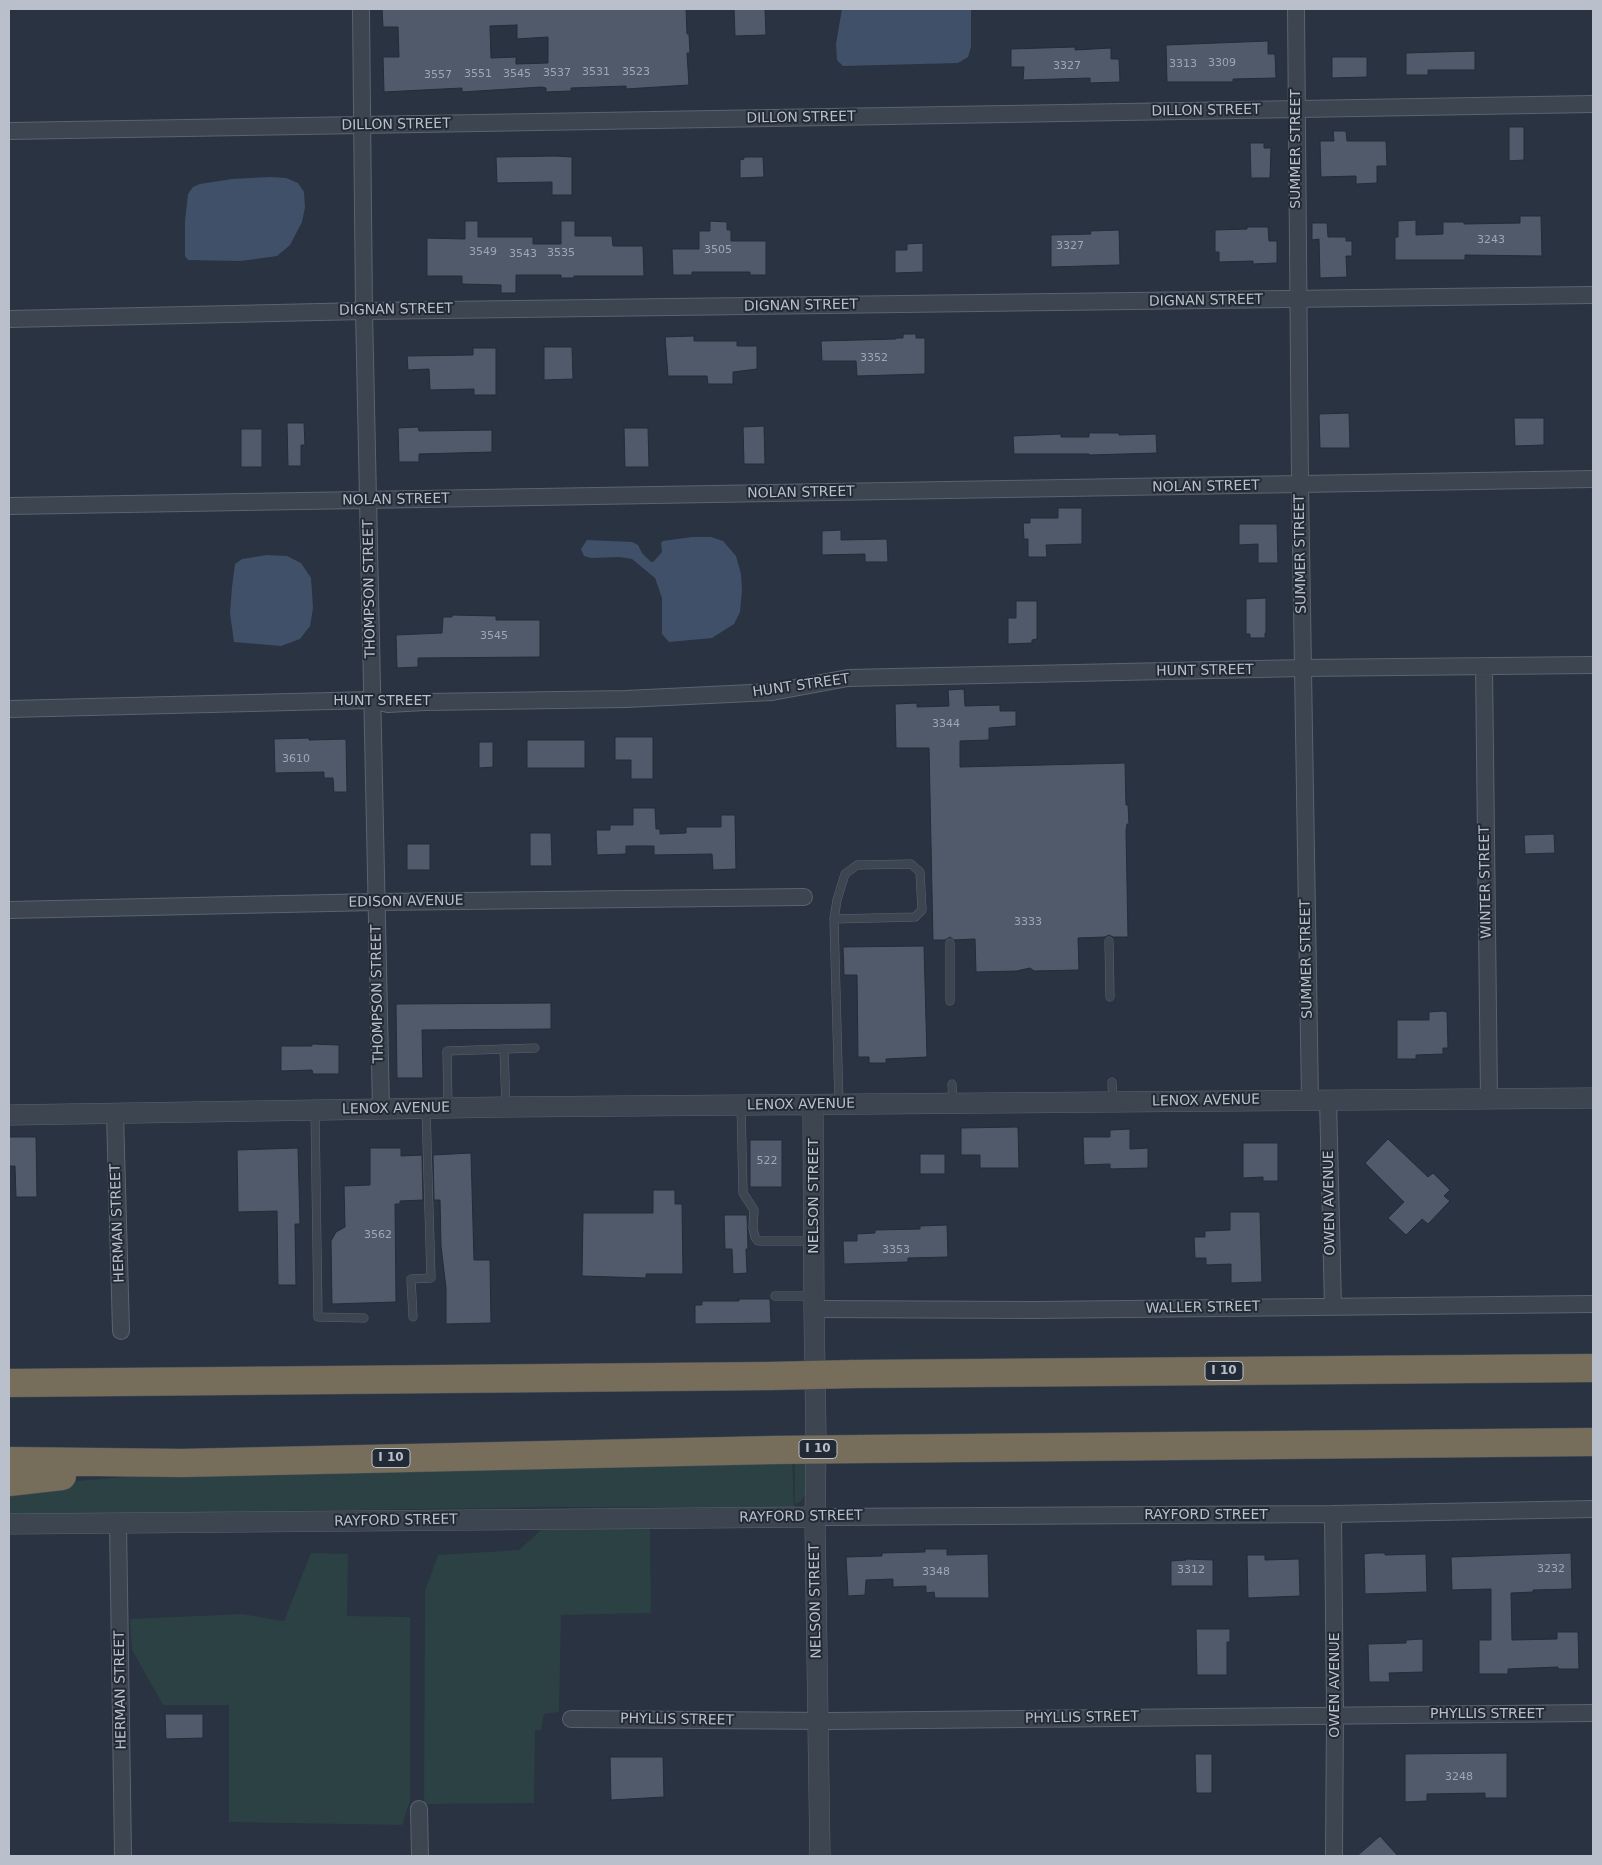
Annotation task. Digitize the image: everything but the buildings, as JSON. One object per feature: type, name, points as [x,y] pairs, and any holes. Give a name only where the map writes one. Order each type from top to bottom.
[{"type":"highway","name":"I 10","points":[[9,1383],[1593,1368]]},
{"type":"highway","points":[[9,1371],[240,1381]]},
{"type":"highway","name":"I 10","points":[[9,1461],[182,1463],[774,1450],[1593,1442]]},
{"type":"highway","points":[[9,1482],[182,1463]]},
{"type":"street","name":"THOMPSON STREET","points":[[361,9],[364,311],[381,1110]]},
{"type":"street","name":"SUMMER STREET","points":[[1296,9],[1302,668],[1319,1099]]},
{"type":"street","name":"DILLON STREET","points":[[9,131],[1593,104]]},
{"type":"street","name":"DIGNAN STREET","points":[[9,319],[364,311],[1593,295]]},
{"type":"street","name":"NOLAN STREET","points":[[9,506],[1593,479]]},
{"type":"street","name":"HUNT STREET","points":[[9,709],[372,700],[388,704],[626,698],[772,692],[848,678],[1302,668],[1593,665]]},
{"type":"street","name":"WINTER STREET","points":[[1484,666],[1489,1098]]},
{"type":"street","name":"EDISON AVENUE","points":[[9,910],[376,902],[804,897]]},
{"type":"street","name":"LENOX AVENUE","points":[[9,1116],[448,1108],[839,1105],[952,1094],[1113,1102],[1593,1098]]},
{"type":"street","name":"OWEN AVENUE","points":[[1319,1099],[1333,1307]]},
{"type":"street","name":"NELSON STREET","points":[[813,1105],[815,1517],[820,1856]]},
{"type":"street","name":"HERMAN STREET","points":[[115,1114],[121,1331]]},
{"type":"street","name":"WALLER STREET","points":[[814,1302],[1034,1310],[1593,1304]]},
{"type":"street","name":"RAYFORD STREET","points":[[9,1524],[1333,1514],[1593,1509]]},
{"type":"street","name":"OWEN AVENUE","points":[[1333,1514],[1334,1856]]},
{"type":"street","name":"HERMAN STREET","points":[[118,1523],[123,1856]]},
{"type":"street","name":"PHYLLIS STREET","points":[[571,1719],[818,1721],[1593,1713]]},
{"type":"street","points":[[419,1809],[420,1856]]},
{"type":"lane","points":[[834,919],[915,917],[922,910],[920,872],[911,864],[857,865],[845,874],[837,900],[834,919],[839,1105]]},
{"type":"lane","points":[[1109,941],[1110,997]]},
{"type":"lane","points":[[950,943],[950,1001]]},
{"type":"lane","points":[[448,1108],[447,1051],[535,1048]]},
{"type":"lane","points":[[504,1049],[506,1108]]},
{"type":"lane","points":[[1112,1082],[1113,1102]]},
{"type":"lane","points":[[741,1106],[743,1192],[754,1210],[753,1228],[755,1237],[758,1241],[814,1242]]},
{"type":"lane","points":[[412,1317],[411,1279],[431,1278],[426,1109]]},
{"type":"lane","points":[[315,1111],[318,1318],[364,1318]]},
{"type":"lane","points":[[776,1296],[814,1302]]},
{"type":"green space","points":[[792,1458],[795,1506],[790,1508],[562,1507],[9,1515],[9,1487],[204,1470]]},
{"type":"green space","points":[[795,1458],[807,1458],[806,1494],[800,1502],[795,1504]]},
{"type":"green space","points":[[650,1528],[651,1613],[561,1615],[559,1712],[544,1714],[541,1730],[535,1730],[534,1803],[424,1804],[425,1591],[438,1555],[519,1550],[541,1530]]},
{"type":"green space","points":[[311,1553],[348,1554],[347,1616],[410,1617],[410,1801],[402,1825],[229,1822],[229,1705],[163,1705],[132,1650],[130,1619],[242,1614],[284,1621]]},
{"type":"water","points":[[842,9],[971,9],[971,47],[968,57],[958,63],[843,66],[837,60],[836,44]]},
{"type":"water","points":[[286,178],[298,183],[304,192],[305,207],[302,222],[290,245],[277,256],[241,261],[188,260],[185,256],[185,221],[188,194],[193,187],[200,184],[232,179]]},
{"type":"water","points":[[692,537],[711,537],[723,541],[736,556],[741,574],[740,612],[734,624],[712,638],[669,642],[662,634],[662,598],[655,578],[632,559],[620,557],[591,558],[584,556],[581,549],[587,540],[632,542],[638,545],[642,553],[651,562],[662,552],[661,543],[663,541]]},
{"type":"water","points":[[267,555],[287,556],[301,563],[311,578],[313,608],[310,626],[300,639],[281,646],[234,642],[230,613],[235,564],[242,559]]}]
